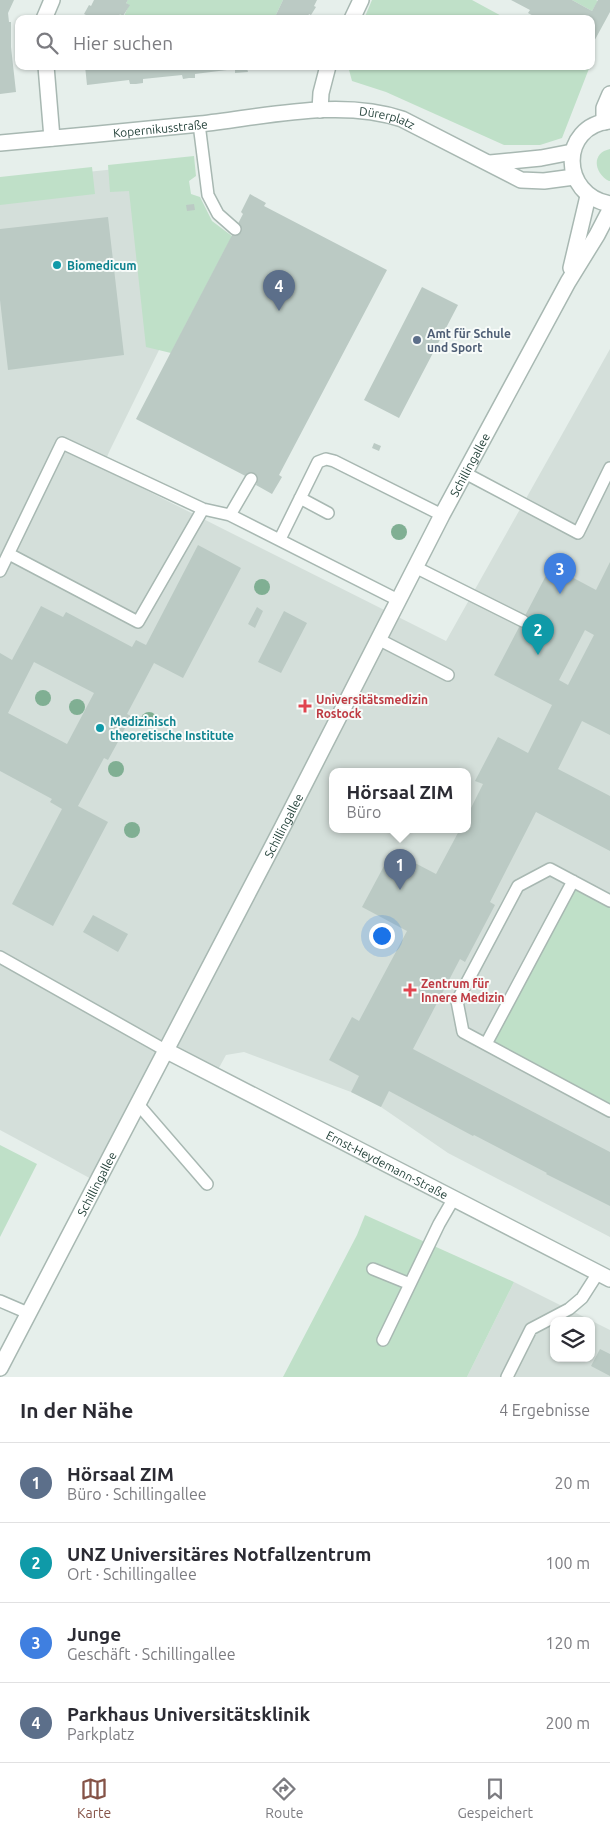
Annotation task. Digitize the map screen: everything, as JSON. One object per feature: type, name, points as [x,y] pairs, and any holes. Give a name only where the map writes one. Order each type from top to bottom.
[{"type":"street","points":[[46,15],[52,0]]},
{"type":"street","points":[[354,15],[361,0]]},
{"type":"street","points":[[46,70],[52,138]]},
{"type":"street","points":[[320,110],[320,93],[327,70]]},
{"type":"street","points":[[610,94],[604,108],[607,121],[587,130],[580,137],[572,152],[574,177],[588,196],[600,202],[610,204]]},
{"type":"street","name":"Dürerplatz","points":[[320,110],[361,109],[382,112],[402,119],[521,180],[544,181],[574,177]]},
{"type":"street","name":"Kopernikusstraße","points":[[0,143],[199,124],[320,110]]},
{"type":"street","points":[[490,163],[541,158],[572,152]]},
{"type":"street","name":"Schillingallee","points":[[568,282],[588,196]]},
{"type":"street","name":"Schillingallee","points":[[0,1368],[282,828],[442,515],[568,282],[610,210]]},
{"type":"street","name":"Ernst-Heydemann-Straße","points":[[165,1050],[604,1276]]},
{"type":"lane","points":[[199,124],[208,195],[218,214],[235,229]]},
{"type":"lane","points":[[0,571],[62,443],[204,509],[230,515],[398,600]]},
{"type":"lane","points":[[280,539],[318,462],[326,459],[334,461],[442,515]]},
{"type":"lane","points":[[465,473],[578,533],[610,468]]},
{"type":"lane","points":[[230,515],[251,479]]},
{"type":"lane","points":[[300,498],[328,513]]},
{"type":"lane","points":[[9,554],[138,622],[204,509]]},
{"type":"lane","points":[[415,567],[522,621]]},
{"type":"lane","points":[[378,639],[448,675]]},
{"type":"lane","points":[[610,901],[550,869],[518,886],[457,1001],[463,1032],[610,1110]]},
{"type":"lane","points":[[486,1044],[573,881]]},
{"type":"lane","points":[[0,958],[165,1050]]},
{"type":"lane","points":[[138,1103],[207,1184]]},
{"type":"lane","points":[[383,1340],[439,1224],[454,1198]]},
{"type":"lane","points":[[374,1269],[410,1284]]},
{"type":"lane","points":[[507,1377],[531,1329],[569,1309],[604,1276]]},
{"type":"lane","points":[[0,1301],[28,1313]]},
{"type":"shaded area","name":"Universitätsmedizin Rostock","points":[[174,163],[186,295],[102,468],[446,641],[610,349],[610,1237],[448,1153],[381,1107],[351,1092],[244,1052],[226,1055],[215,1075],[165,1050],[97,1182],[0,1130],[0,181]]},
{"type":"shaded area","points":[[514,1282],[584,1317],[550,1317],[550,1362],[595,1362],[595,1322],[610,1330],[610,1377],[467,1377]]},
{"type":"green space","points":[[128,0],[283,0],[276,15],[124,15],[129,5],[126,3]]},
{"type":"green space","points":[[372,0],[472,0],[500,15],[366,15]]},
{"type":"green space","points":[[572,0],[596,0],[598,1],[592,11]]},
{"type":"green space","points":[[349,70],[588,70],[562,138],[540,145],[504,145],[386,92],[352,81]]},
{"type":"green space","points":[[610,149],[609,181],[600,173],[597,159],[604,151]]},
{"type":"green space","points":[[194,156],[196,176],[189,181],[191,194],[200,197],[212,221],[232,236],[171,353],[146,347],[129,191],[110,192],[108,165]]},
{"type":"green space","points":[[92,167],[95,194],[0,205],[0,177]]},
{"type":"green space","points":[[573,881],[610,901],[610,1111],[486,1044]]},
{"type":"green space","points":[[0,1145],[37,1164],[0,1237]]},
{"type":"green space","points":[[365,1215],[514,1282],[467,1377],[283,1377],[357,1235]]},
{"type":"building","points":[[0,0],[14,0],[8,13],[9,22],[11,22],[11,47],[16,92],[0,94]]},
{"type":"building","points":[[94,0],[128,0],[126,3],[130,5],[124,15],[84,14],[89,5],[91,6]]},
{"type":"building","points":[[283,0],[317,0],[314,6],[316,7],[311,15],[276,15]]},
{"type":"building","points":[[511,0],[572,0],[592,11],[598,0],[610,0],[610,12],[595,40],[595,15],[532,15],[528,13],[530,10]]},
{"type":"building","points":[[85,70],[227,70],[195,74],[195,78],[183,79],[182,75],[143,79],[143,83],[136,84],[130,84],[129,80],[87,85]]},
{"type":"building","points":[[235,70],[248,70],[248,72],[235,73]]},
{"type":"building","points":[[250,194],[266,203],[264,206],[387,270],[279,475],[282,477],[272,494],[256,485],[257,482],[136,419],[243,214],[241,212]]},
{"type":"building","points":[[194,204],[195,210],[187,211],[186,205]]},
{"type":"building","name":"Biomedicum","points":[[108,217],[124,355],[8,370],[0,300],[0,229]]},
{"type":"building","name":"Amt für Schule und Sport","points":[[422,287],[458,305],[399,418],[364,400]]},
{"type":"building","points":[[374,443],[381,446],[379,451],[372,448]]},
{"type":"building","name":"Medizinisch theoretische Institute","points":[[198,545],[241,568],[183,678],[154,663],[127,714],[131,716],[119,740],[108,760],[104,758],[78,806],[108,822],[53,926],[12,904],[62,809],[50,802],[52,799],[0,771],[0,653],[12,660],[41,606],[63,617],[66,612],[132,647],[136,640],[146,645]],"holes":[[[34,662],[94,693],[67,744],[8,713]]]},
{"type":"building","name":"Zentrum für Innere Medizin","points":[[610,562],[610,735],[582,721],[558,769],[610,796],[610,851],[536,812],[490,902],[495,905],[465,962],[460,959],[413,1049],[610,1152],[610,1206],[389,1091],[381,1107],[351,1092],[359,1076],[329,1060],[352,1017],[359,1021],[407,931],[362,907],[392,851],[436,874],[458,833],[471,833],[471,808],[483,784],[475,781],[498,737],[528,753],[552,705],[494,675],[551,566],[596,590]],"holes":[[[585,630],[594,635],[568,685],[559,680]]]},
{"type":"building","points":[[257,607],[263,611],[255,628],[248,624]]},
{"type":"building","points":[[284,611],[307,623],[281,673],[258,662]]},
{"type":"building","points":[[93,915],[128,934],[118,952],[83,932]]},
{"type":"building","points":[[600,1349],[610,1354],[610,1376],[591,1366],[595,1362]]},
{"type":"place","name":"Biomedicum","points":[[57,265]]},
{"type":"place","name":"Parkhaus Universitätsklinik","points":[[279,311]]},
{"type":"place","name":"Amt für Schule und Sport","points":[[417,340]]},
{"type":"place","name":"Junge","points":[[560,594]]},
{"type":"place","name":"UNZ Universitäres Notfallzentrum","points":[[538,655]]},
{"type":"place","name":"Universitätsmedizin Rostock","points":[[305,706]]},
{"type":"place","name":"Medizinisch theoretische Institute","points":[[100,728]]},
{"type":"place","name":"Hörsaal ZIM","points":[[400,890]]},
{"type":"place","name":"Zentrum für Innere Medizin","points":[[410,990]]}]
